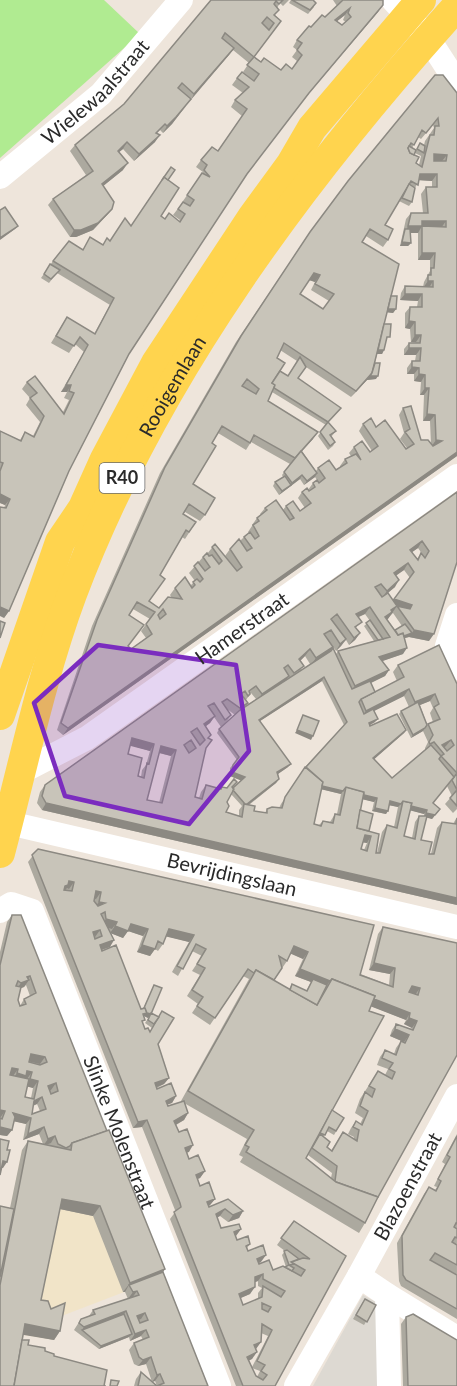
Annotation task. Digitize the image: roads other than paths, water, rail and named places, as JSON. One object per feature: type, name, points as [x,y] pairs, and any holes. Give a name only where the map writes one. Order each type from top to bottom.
[{"type":"main road","name":"Rooigemlaan","points":[[0,715],[60,542],[83,508],[105,459],[156,363],[253,216],[291,164],[312,128],[407,5]]},
{"type":"main road","name":"Rooigemlaan","points":[[0,853],[4,822],[21,772],[45,679],[72,594],[117,488],[178,375],[273,231],[428,38],[457,6]]},
{"type":"street","name":"Wielewaalstraat","points":[[0,177],[101,94],[181,0]]},
{"type":"street","name":"Rooigemlaan","points":[[407,5],[428,38]]},
{"type":"street","points":[[428,38],[457,82]]},
{"type":"street","name":"Hamerstraat","points":[[21,772],[87,738],[457,476]]},
{"type":"street","points":[[457,615],[447,646],[457,668]]},
{"type":"street","name":"Bevrijdingslaan","points":[[4,822],[457,927]]},
{"type":"street","name":"Slinke Molenstraat","points":[[0,911],[11,904],[32,910],[219,1386]]},
{"type":"street","name":"Blazoenstraat","points":[[296,1386],[457,1096]]},
{"type":"street","points":[[359,1276],[457,1338]]},
{"type":"street","points":[[387,1295],[389,1386]]}]
